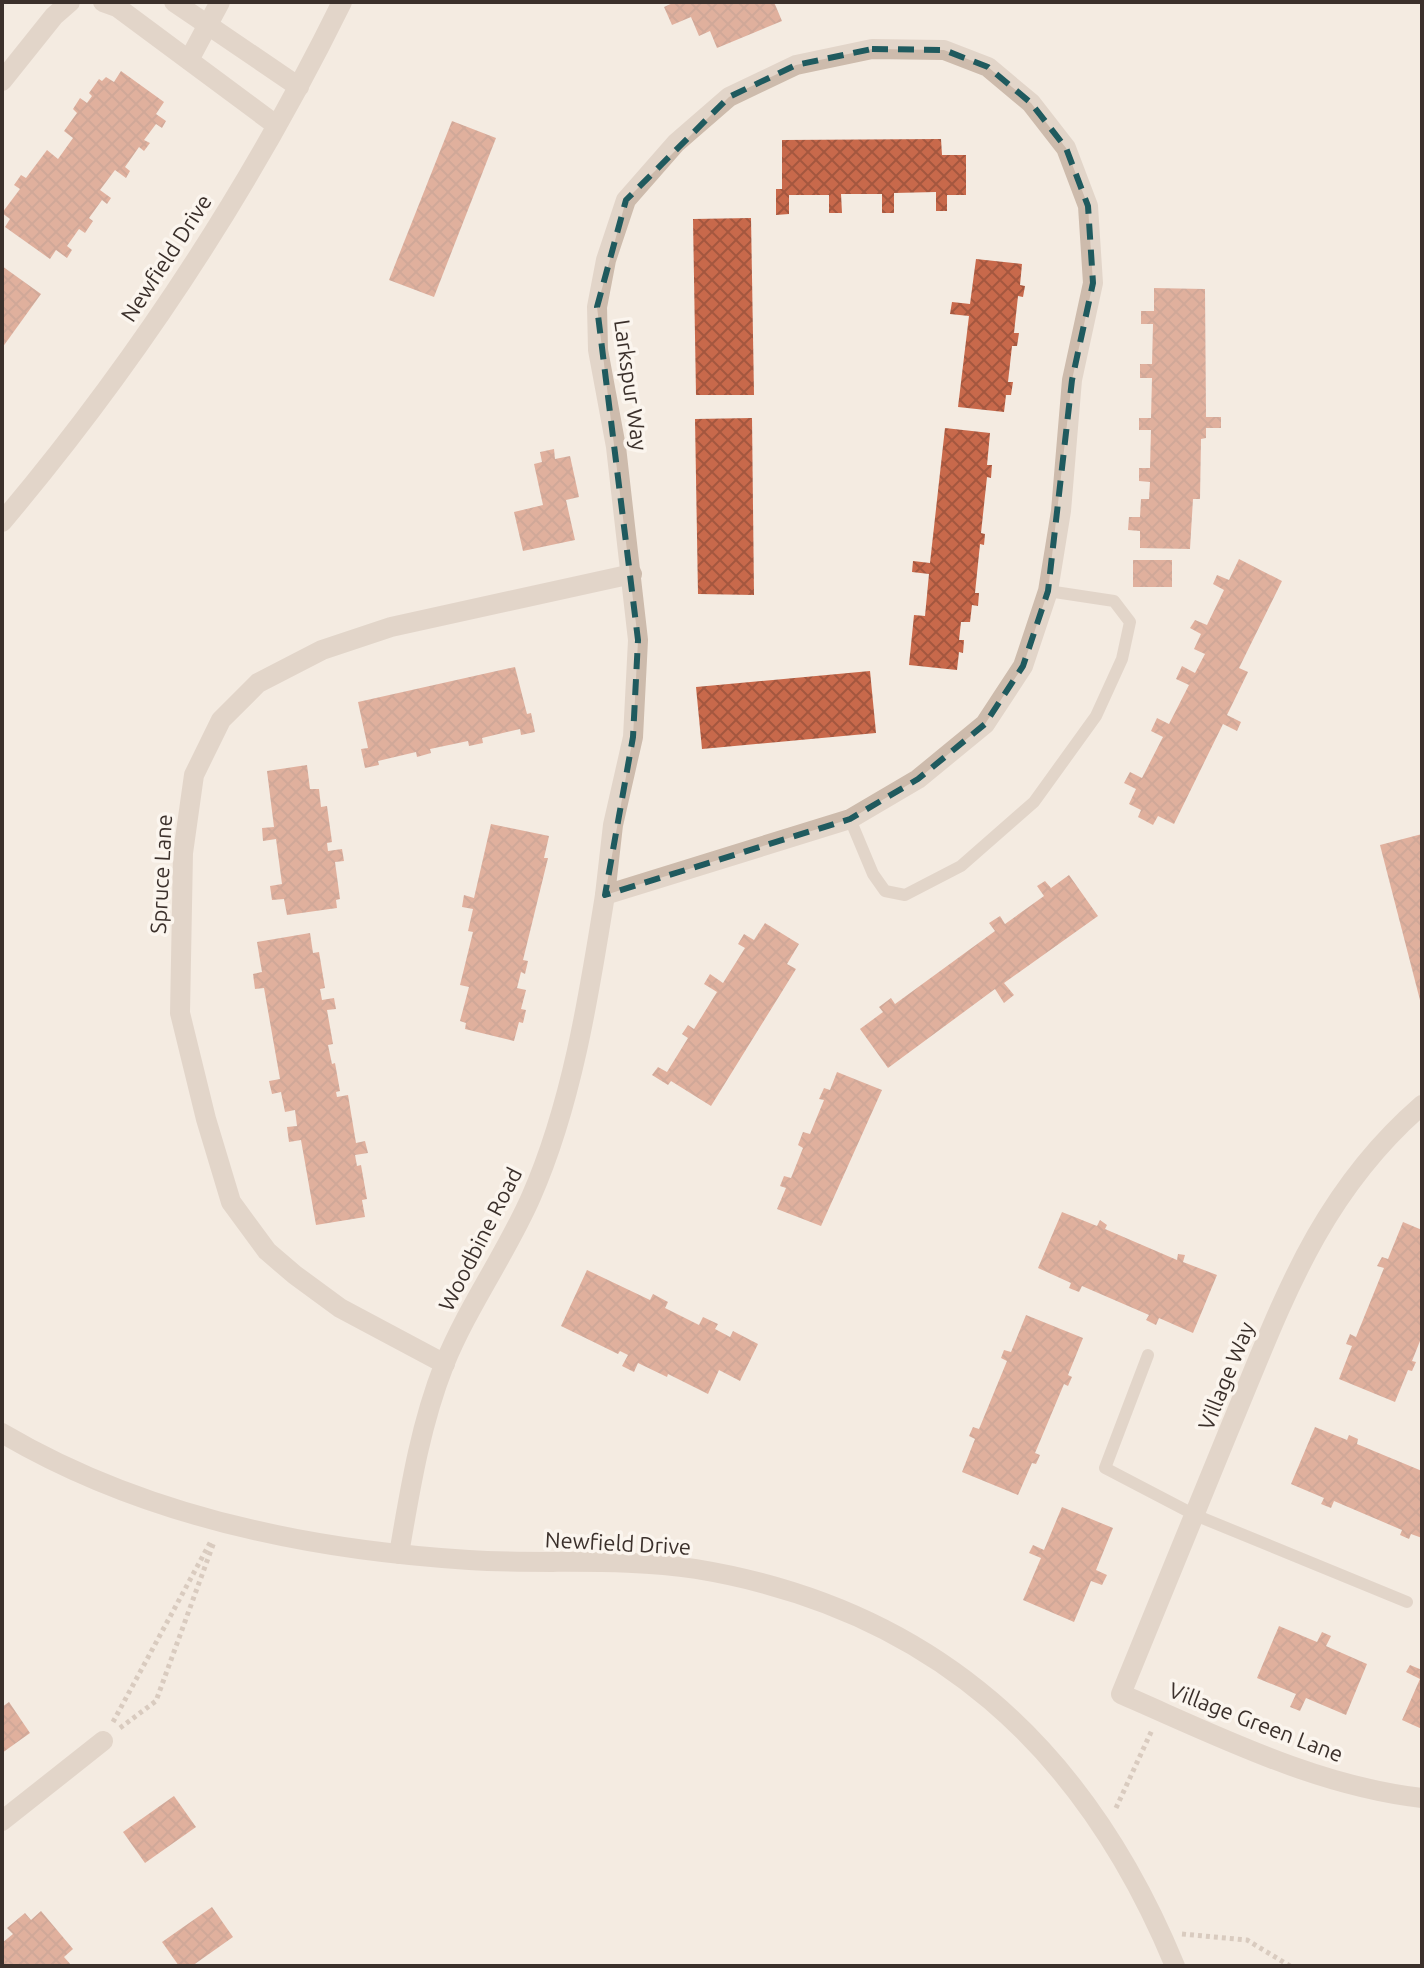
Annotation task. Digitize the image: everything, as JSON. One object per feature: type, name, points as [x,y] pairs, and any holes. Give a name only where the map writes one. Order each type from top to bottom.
[{"type":"street","points":[[2,81],[54,16],[70,2]]},
{"type":"street","points":[[103,2],[117,7],[276,125]]},
{"type":"street","points":[[174,2],[299,87]]},
{"type":"street","points":[[189,60],[220,2]]},
{"type":"street","name":"Newfield Drive","points":[[2,522],[95,407],[177,291],[299,87],[342,2]]},
{"type":"street","name":"Larkspur Way","points":[[872,49],[944,50],[988,67],[1031,103],[1066,148],[1088,206],[1093,283],[1072,380],[1061,511],[1048,591],[1023,666],[985,724],[918,779],[850,819],[605,895],[613,825],[633,737],[638,640],[632,574],[616,447],[598,350],[597,307],[606,260],[626,200],[676,143],[729,97],[796,65],[872,49]]},
{"type":"street","name":"Spruce Lane","points":[[445,1364],[340,1308],[295,1275],[267,1251],[231,1202],[206,1119],[180,1013],[183,853],[194,775],[221,720],[258,683],[322,650],[391,627],[632,574]]},
{"type":"street","name":"Woodbine Road","points":[[399,1554],[424,1426],[445,1364],[479,1293],[531,1198],[568,1084],[590,985],[605,895]]},
{"type":"street","name":"Village Way","points":[[1121,1694],[1299,1264],[1320,1225],[1373,1155],[1422,1105]]},
{"type":"street","name":"Newfield Drive","points":[[2,1433],[37,1454],[97,1480],[221,1523],[328,1545],[399,1554],[482,1561],[620,1563],[694,1569],[789,1592],[855,1614],[909,1642],[961,1676],[1047,1752],[1106,1831],[1161,1932],[1175,1966]]},
{"type":"street","name":"Village Green Lane","points":[[1121,1694],[1308,1772],[1362,1787],[1422,1798]]},
{"type":"street","points":[[2,1821],[103,1741]]},
{"type":"lane","points":[[850,819],[873,874],[885,891],[905,895],[961,866],[1034,802],[1096,716],[1122,659],[1130,622],[1114,601],[1048,591]]},
{"type":"lane","points":[[1148,1355],[1105,1468],[1195,1515],[1407,1602]]},
{"type":"path","points":[[103,1741],[221,1523]]},
{"type":"path","points":[[103,1741],[156,1701],[221,1523]]},
{"type":"path","points":[[1106,1831],[1161,1711]]},
{"type":"path","points":[[1161,1932],[1247,1940],[1290,1966]]},
{"type":"highlighted area","points":[[872,49],[944,50],[988,67],[1031,103],[1066,148],[1088,206],[1093,283],[1072,380],[1048,591],[1023,666],[985,724],[918,779],[850,819],[605,895],[633,737],[638,640],[597,307],[626,200],[729,97],[796,65]]},
{"type":"building","points":[[675,2],[774,2],[782,21],[717,48],[710,31],[699,36],[691,17],[672,25],[664,7]]},
{"type":"building","points":[[121,71],[164,102],[156,114],[166,121],[162,128],[156,124],[144,140],[150,143],[144,151],[139,147],[125,167],[130,171],[126,178],[115,170],[100,190],[111,198],[107,204],[102,200],[89,218],[93,221],[85,233],[79,229],[67,246],[72,250],[67,258],[56,250],[50,259],[5,227],[10,219],[2,213],[20,189],[14,185],[21,175],[26,178],[47,150],[58,159],[73,138],[64,131],[77,113],[73,109],[80,98],[87,103],[92,96],[89,93],[99,79],[102,81],[106,77],[114,82]]},
{"type":"building","points":[[452,121],[496,138],[434,297],[389,280]]},
{"type":"building","points":[[941,139],[942,155],[966,155],[966,195],[947,195],[947,211],[936,211],[936,192],[894,193],[894,213],[882,213],[882,194],[841,194],[842,213],[829,213],[829,195],[789,195],[789,214],[776,215],[776,189],[782,189],[782,140]]},
{"type":"building","points":[[751,218],[754,395],[696,395],[693,219]]},
{"type":"building","points":[[976,259],[1022,264],[1020,285],[1025,286],[1023,297],[1018,296],[1014,333],[1019,333],[1017,346],[1012,346],[1008,382],[1013,382],[1011,395],[1006,395],[1004,412],[958,407],[969,316],[950,314],[952,302],[970,304]]},
{"type":"building","points":[[2,266],[41,294],[2,348]]},
{"type":"building","points":[[1154,288],[1205,289],[1206,417],[1221,417],[1221,428],[1206,428],[1206,438],[1201,439],[1200,499],[1193,499],[1190,549],[1140,548],[1140,531],[1128,530],[1129,517],[1140,517],[1141,499],[1149,499],[1150,482],[1139,481],[1139,468],[1150,468],[1151,430],[1139,430],[1139,418],[1151,418],[1152,378],[1140,378],[1140,364],[1152,364],[1153,324],[1141,324],[1141,311],[1154,311]]},
{"type":"building","points":[[752,418],[754,595],[698,594],[695,419]]},
{"type":"building","points":[[945,428],[990,433],[987,465],[992,465],[991,478],[987,477],[981,533],[985,534],[984,545],[980,544],[975,593],[979,593],[978,606],[972,605],[970,622],[961,622],[959,640],[964,640],[963,653],[959,652],[957,670],[909,665],[914,615],[925,616],[929,574],[912,572],[913,561],[930,563]]},
{"type":"building","points":[[554,449],[555,459],[570,456],[579,497],[566,500],[575,540],[523,551],[514,512],[543,505],[534,464],[542,462],[540,452]]},
{"type":"building","points":[[1239,559],[1282,581],[1239,668],[1248,672],[1227,715],[1241,722],[1237,731],[1223,724],[1174,824],[1158,816],[1153,825],[1138,817],[1141,810],[1129,804],[1136,789],[1124,783],[1130,772],[1142,778],[1163,737],[1151,731],[1157,718],[1169,724],[1189,685],[1176,679],[1182,666],[1195,673],[1205,654],[1194,649],[1201,634],[1190,628],[1195,620],[1207,625],[1224,590],[1213,584],[1217,575],[1229,580]]},
{"type":"building","points":[[1133,560],[1172,560],[1172,587],[1133,587]]},
{"type":"building","points":[[515,667],[535,732],[521,735],[520,729],[482,738],[483,743],[469,746],[468,741],[430,749],[431,753],[417,757],[416,752],[378,761],[379,765],[365,768],[361,749],[368,748],[358,702]]},
{"type":"building","points":[[870,671],[876,733],[702,749],[696,687]]},
{"type":"building","points":[[307,765],[310,789],[319,789],[321,807],[327,806],[332,842],[327,843],[328,851],[342,849],[344,861],[335,862],[340,899],[336,900],[337,908],[287,915],[284,899],[272,900],[270,886],[282,884],[276,839],[263,841],[262,828],[274,827],[267,771]]},
{"type":"building","points":[[491,824],[549,836],[544,858],[548,858],[523,960],[528,961],[517,988],[526,990],[521,1009],[526,1010],[514,1041],[465,1029],[466,1023],[460,1021],[469,987],[460,985],[473,932],[468,931],[473,909],[462,907],[464,895],[474,898]]},
{"type":"building","points":[[1422,834],[1422,1004],[1421,1004],[1380,845]]},
{"type":"building","points":[[1069,875],[1098,916],[1004,983],[1014,995],[1004,1003],[995,989],[888,1068],[860,1029],[883,1012],[879,1007],[891,998],[895,1004],[995,931],[989,923],[1000,916],[1005,924],[1044,896],[1037,886],[1045,881],[1051,888]]},
{"type":"building","points":[[765,923],[799,944],[787,964],[796,969],[711,1106],[671,1081],[668,1085],[652,1075],[658,1067],[667,1072],[688,1038],[682,1034],[688,1025],[694,1029],[717,992],[704,984],[710,974],[723,983],[745,948],[738,944],[744,934],[754,940]]},
{"type":"building","points":[[310,933],[313,953],[319,952],[325,988],[320,989],[322,1000],[334,998],[336,1009],[327,1010],[333,1044],[328,1045],[340,1091],[336,1092],[337,1097],[348,1095],[356,1143],[365,1141],[368,1153],[355,1155],[357,1166],[361,1165],[367,1199],[362,1200],[365,1217],[316,1225],[301,1140],[289,1142],[287,1127],[297,1126],[295,1110],[285,1112],[281,1092],[272,1094],[269,1081],[280,1079],[264,988],[255,989],[253,974],[262,972],[257,942]]},
{"type":"building","points":[[837,1072],[882,1090],[821,1226],[777,1209],[786,1188],[780,1186],[784,1176],[791,1178],[803,1148],[798,1145],[803,1132],[810,1134],[824,1100],[819,1099],[824,1088],[830,1090]]},
{"type":"building","points":[[1062,1212],[1097,1226],[1100,1220],[1107,1225],[1105,1229],[1177,1260],[1178,1254],[1185,1255],[1183,1262],[1217,1275],[1193,1333],[1159,1318],[1156,1325],[1146,1320],[1149,1315],[1082,1286],[1079,1292],[1069,1288],[1071,1283],[1038,1268]]},
{"type":"building","points":[[1403,1222],[1422,1230],[1422,1336],[1412,1361],[1416,1362],[1412,1371],[1408,1370],[1395,1402],[1339,1379],[1352,1346],[1346,1344],[1350,1334],[1356,1337],[1384,1268],[1377,1266],[1382,1257],[1388,1259]]},
{"type":"building","points":[[587,1270],[650,1300],[653,1294],[668,1302],[665,1308],[699,1325],[703,1317],[718,1324],[715,1329],[730,1337],[733,1331],[758,1344],[740,1381],[719,1370],[708,1394],[638,1363],[634,1372],[622,1366],[628,1355],[620,1351],[618,1354],[561,1326]]},
{"type":"building","points":[[1026,1315],[1083,1338],[1068,1375],[1072,1377],[1068,1386],[1064,1384],[1035,1453],[1040,1455],[1036,1464],[1032,1463],[1018,1495],[962,1472],[975,1439],[969,1436],[973,1427],[979,1429],[1007,1361],[1001,1358],[1004,1350],[1011,1352]]},
{"type":"building","points":[[1315,1427],[1347,1440],[1349,1435],[1358,1439],[1357,1444],[1422,1471],[1422,1538],[1411,1534],[1409,1539],[1400,1535],[1402,1530],[1334,1501],[1331,1508],[1321,1504],[1324,1498],[1291,1484]]},
{"type":"building","points":[[1062,1507],[1113,1528],[1096,1570],[1107,1575],[1102,1585],[1091,1581],[1074,1622],[1023,1600],[1041,1558],[1029,1553],[1033,1545],[1044,1550]]},
{"type":"building","points":[[1279,1626],[1317,1642],[1322,1632],[1331,1636],[1326,1646],[1367,1664],[1346,1715],[1306,1698],[1300,1711],[1290,1707],[1296,1694],[1257,1678]]},
{"type":"building","points":[[1410,1665],[1422,1670],[1422,1729],[1402,1720],[1420,1679],[1406,1672]]},
{"type":"building","points":[[9,1702],[30,1733],[2,1753],[2,1707]]},
{"type":"building","points":[[174,1796],[196,1827],[145,1863],[123,1832]]},
{"type":"building","points":[[212,1907],[233,1937],[192,1966],[179,1966],[162,1942]]},
{"type":"building","points":[[41,1911],[73,1949],[64,1957],[72,1966],[2,1966],[2,1943],[13,1934],[7,1928],[25,1913],[31,1920]]}]
